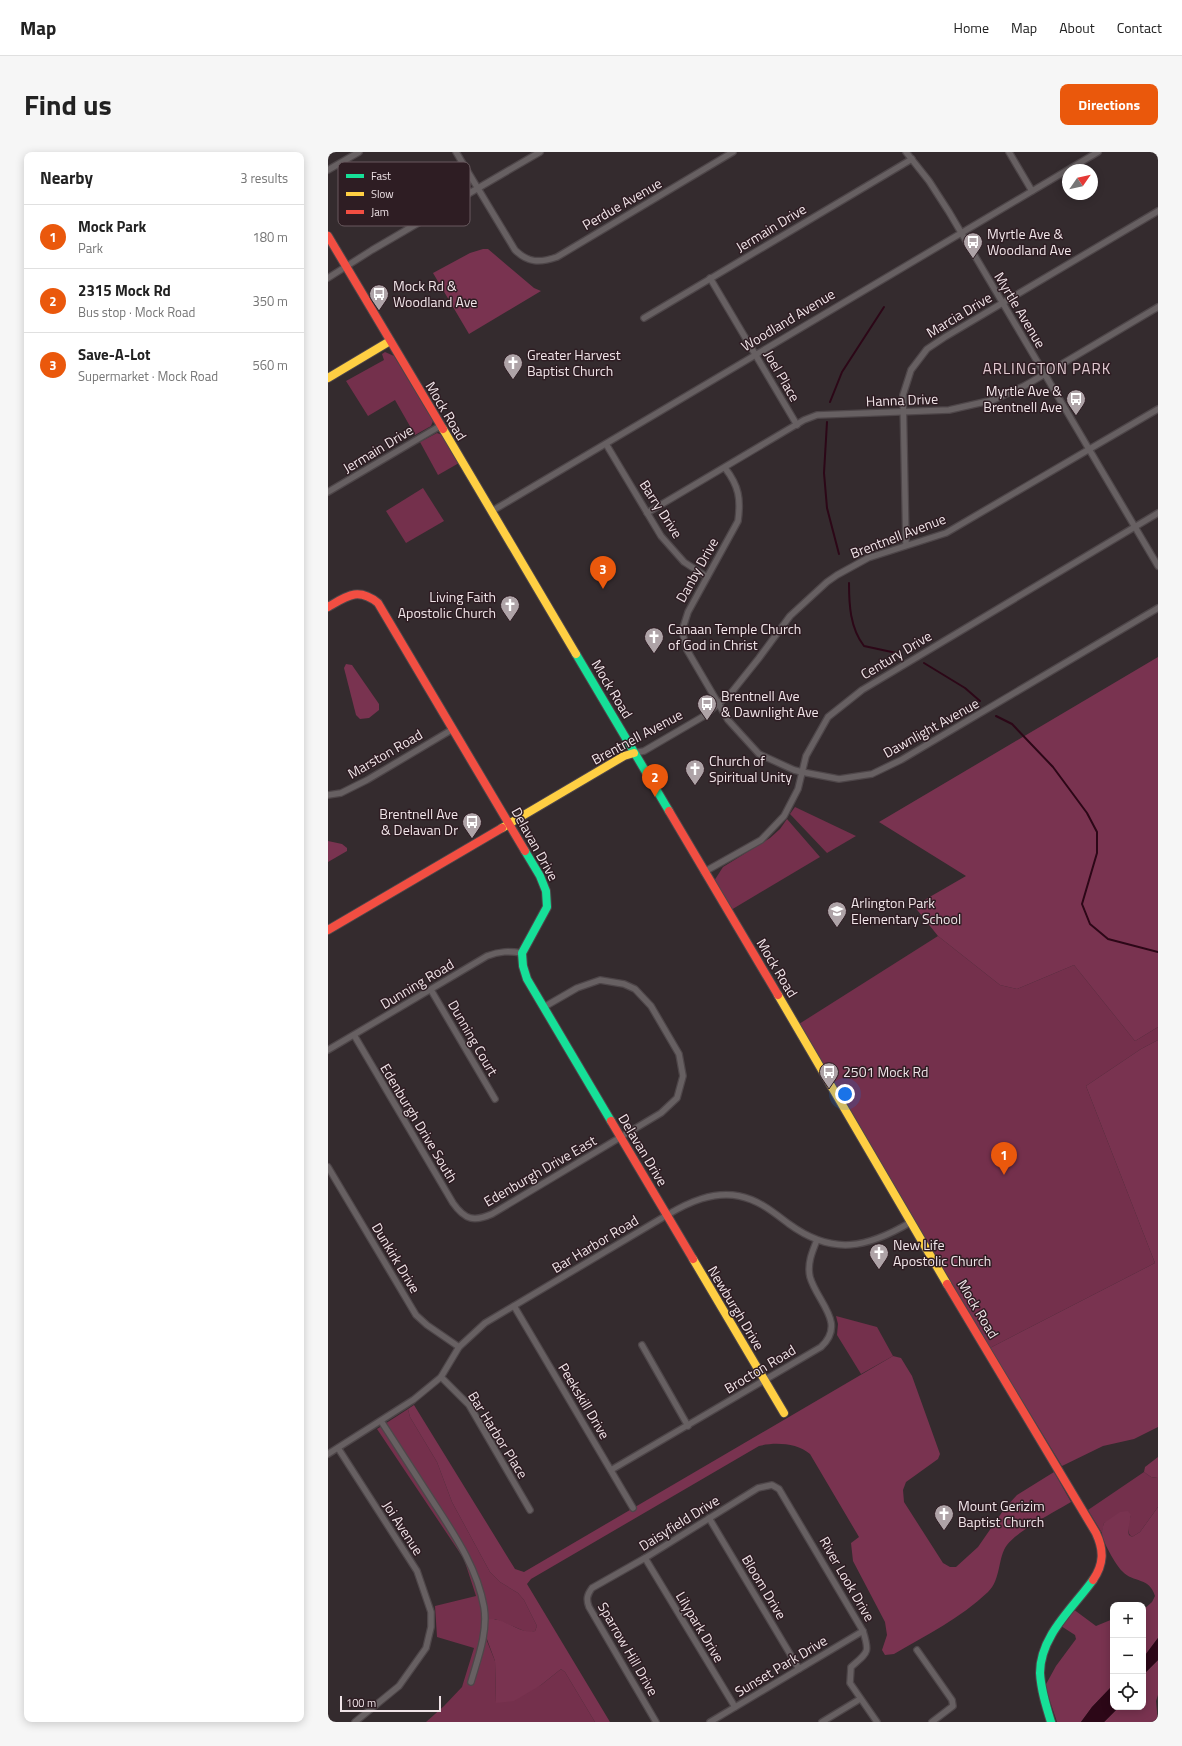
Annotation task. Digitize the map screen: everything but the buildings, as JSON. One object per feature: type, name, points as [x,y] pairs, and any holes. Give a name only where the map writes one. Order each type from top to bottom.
[{"type":"main road","name":"Mock Road","points":[[328,236],[492,511],[910,1222],[1096,1533],[1103,1553],[1101,1566],[1089,1586],[1063,1617],[1048,1640],[1040,1667],[1044,1702],[1051,1722]]},
{"type":"main road","points":[[328,378],[390,341]]},
{"type":"main road","name":"Delavan Drive","points":[[328,607],[350,595],[358,593],[372,597],[378,603],[540,876],[546,891],[547,907],[522,953],[523,966],[527,979],[667,1215]]},
{"type":"main road","name":"Brentnell Avenue","points":[[328,930],[624,756],[634,753]]},
{"type":"main road","name":"Newburgh Drive","points":[[667,1215],[784,1413]]},
{"type":"street","points":[[342,162],[359,152]]},
{"type":"street","points":[[456,152],[462,162]]},
{"type":"street","points":[[470,193],[540,152]]},
{"type":"street","name":"Perdue Avenue","points":[[478,188],[515,250],[529,260],[539,261],[556,257],[733,152]]},
{"type":"street","name":"Myrtle Avenue","points":[[906,152],[929,181],[1158,566]]},
{"type":"street","points":[[1009,152],[1032,191]]},
{"type":"street","name":"Woodland Avenue","points":[[492,511],[1098,152]]},
{"type":"street","name":"Jermain Drive","points":[[644,318],[912,159]]},
{"type":"street","points":[[328,170],[338,164]]},
{"type":"street","points":[[470,175],[478,188]]},
{"type":"street","name":"Marcia Drive","points":[[906,545],[903,395],[911,370],[927,349],[1158,211]]},
{"type":"street","points":[[328,278],[414,226]]},
{"type":"street","name":"Joel Place","points":[[710,278],[797,425]]},
{"type":"street","name":"Hanna Drive","points":[[647,513],[797,425],[817,415],[903,413],[950,410],[992,400],[1024,386],[1158,307]]},
{"type":"street","name":"Brentnell Avenue","points":[[634,753],[644,751],[704,716],[731,693],[790,616],[827,582],[868,558],[946,533],[1158,409]]},
{"type":"street","name":"Jermain Drive","points":[[328,492],[440,426]]},
{"type":"street","name":"Barry Drive","points":[[606,444],[661,536],[684,562],[706,577]]},
{"type":"street","name":"Danby Drive","points":[[717,704],[687,650],[682,631],[688,612],[738,521],[740,505],[737,489],[725,468]]},
{"type":"street","name":"Century Drive","points":[[704,872],[761,840],[784,816],[798,789],[806,756],[828,717],[862,690],[1158,513]]},
{"type":"street","name":"Dawnlight Avenue","points":[[717,704],[728,720],[759,754],[794,770],[840,778],[872,774],[901,760],[954,730],[1158,608]]},
{"type":"street","name":"Marston Road","points":[[328,795],[341,793],[367,780],[453,729]]},
{"type":"street","name":"Dunning Road","points":[[328,1050],[487,956],[498,952],[510,951],[522,953]]},
{"type":"street","name":"Edenburgh Drive East","points":[[468,1218],[481,1218],[492,1214],[661,1113],[677,1098],[683,1076],[679,1054],[651,1006],[635,989],[624,984],[600,980],[577,988],[544,1007]]},
{"type":"street","name":"Dunning Court","points":[[431,990],[495,1099]]},
{"type":"street","name":"Edenburgh Drive South","points":[[354,1035],[453,1203],[459,1212],[468,1218]]},
{"type":"street","name":"Dunkirk Drive","points":[[328,1167],[416,1315],[427,1325],[459,1347]]},
{"type":"street","name":"Bar Harbor Road","points":[[328,1454],[413,1400],[441,1377],[459,1347],[485,1323],[693,1201],[717,1195],[738,1196],[759,1203],[801,1232],[817,1240],[846,1245],[865,1243],[888,1235],[910,1222]]},
{"type":"street","name":"Brocton Road","points":[[611,1470],[764,1381],[821,1347],[829,1340],[832,1330],[832,1321],[810,1277],[809,1263],[817,1240]]},
{"type":"street","name":"Peekskill Drive","points":[[514,1306],[633,1508]]},
{"type":"street","points":[[642,1345],[688,1426]]},
{"type":"street","name":"Bar Harbor Place","points":[[441,1377],[469,1405],[530,1510]]},
{"type":"street","points":[[381,1420],[458,1540],[472,1566],[484,1607],[484,1625],[481,1651],[471,1682]]},
{"type":"street","name":"Joi Avenue","points":[[338,1448],[417,1571],[431,1612],[431,1627],[426,1648],[399,1686],[355,1722]]},
{"type":"street","name":"Daisyfield Drive","points":[[592,1588],[645,1558],[758,1488],[772,1485],[779,1489]]},
{"type":"street","name":"River Look Drive","points":[[779,1489],[863,1631],[868,1646],[866,1653],[851,1667],[850,1683],[860,1699]]},
{"type":"street","name":"Bloom Drive","points":[[709,1518],[799,1669]]},
{"type":"street","name":"Lilypark Drive","points":[[645,1558],[735,1707]]},
{"type":"street","name":"Sparrow Hill Drive","points":[[592,1588],[588,1593],[587,1600],[589,1607],[656,1722]]},
{"type":"street","name":"Sunset Park Drive","points":[[710,1722],[863,1631]]},
{"type":"street","points":[[918,1650],[952,1700],[953,1706],[932,1722]]},
{"type":"street","points":[[822,1722],[860,1699],[877,1722]]},
{"type":"shaded area","points":[[488,249],[534,288],[541,291],[469,334],[433,273],[470,253]]},
{"type":"shaded area","points":[[385,352],[394,356],[433,421],[431,426],[415,435],[395,400],[368,416],[346,381],[384,360],[382,354]]},
{"type":"shaded area","points":[[437,433],[442,435],[459,463],[438,475],[420,442]]},
{"type":"shaded area","points":[[423,488],[444,521],[406,543],[386,511]]},
{"type":"shaded area","points":[[1158,657],[1158,1027],[1135,1041],[1074,965],[1017,989],[1000,985],[938,936],[914,906],[966,876],[879,822]]},
{"type":"shaded area","points":[[346,664],[352,665],[379,704],[379,710],[369,718],[360,719],[356,715],[344,668]]},
{"type":"shaded area","points":[[795,807],[856,836],[827,853],[790,814]]},
{"type":"shaded area","points":[[787,819],[820,857],[731,910],[714,881],[723,867],[770,838],[780,829]]},
{"type":"shaded area","points":[[328,841],[342,844],[347,848],[347,851],[328,862]]},
{"type":"shaded area","points":[[938,936],[1000,985],[1017,989],[1074,965],[1135,1041],[1158,1027],[1158,1040],[1141,1049],[1086,1086],[1155,1263],[990,1348],[799,1024]]},
{"type":"shaded area","points":[[1158,1040],[1158,1427],[1134,1439],[1103,1446],[1062,1466],[990,1348],[1155,1263],[1086,1086],[1141,1049]]},
{"type":"shaded area","points":[[836,1316],[877,1327],[893,1356],[861,1374],[837,1335],[838,1324]]},
{"type":"shaded area","points":[[893,1356],[901,1358],[912,1376],[940,1454],[938,1459],[906,1482],[903,1490],[904,1502],[943,1563],[950,1567],[956,1567],[978,1547],[1005,1508],[1017,1495],[1054,1472],[1071,1502],[1028,1527],[1007,1545],[1002,1555],[992,1587],[978,1601],[931,1633],[894,1654],[885,1655],[882,1650],[887,1635],[885,1622],[853,1561],[851,1543],[859,1537],[810,1454],[805,1450],[786,1444],[759,1446],[531,1579],[527,1584],[610,1722],[595,1722],[565,1672],[561,1669],[541,1685],[514,1701],[496,1703],[495,1661],[481,1623],[494,1619],[528,1632],[535,1631],[537,1626],[524,1600],[518,1593],[500,1582],[490,1572],[452,1502],[437,1462],[410,1417],[408,1409],[414,1405],[515,1569],[524,1572]]},
{"type":"shaded area","points":[[408,1409],[410,1417],[437,1462],[452,1502],[490,1572],[500,1582],[518,1593],[524,1600],[537,1626],[535,1631],[529,1633],[495,1619],[483,1631],[495,1661],[496,1702],[541,1685],[561,1669],[565,1672],[595,1722],[426,1722],[462,1687],[474,1648],[437,1637],[435,1606],[476,1596],[464,1559],[377,1429]]},
{"type":"shaded area","points":[[1158,1457],[1158,1478],[1151,1477],[1144,1472],[1145,1467]]},
{"type":"shaded area","points":[[1144,1472],[1151,1477],[1158,1478],[1158,1507],[1140,1532],[1132,1537],[1128,1530],[1131,1515],[1104,1523],[1102,1533],[1088,1510]]},
{"type":"shaded area","points":[[1158,1507],[1158,1638],[1146,1654],[1146,1607],[1152,1602],[1155,1596],[1149,1585],[1131,1578],[1119,1568],[1107,1547],[1102,1532],[1104,1523],[1120,1512],[1128,1511],[1131,1515],[1128,1531],[1129,1535],[1132,1537],[1140,1532]]},
{"type":"shaded area","points":[[1073,1609],[1096,1626],[1110,1620],[1110,1688],[1092,1707],[1081,1722],[1057,1722],[1045,1686],[1056,1666],[1076,1639],[1075,1635],[1061,1626]]},
{"type":"shaded area","points":[[1158,1638],[1158,1660],[1146,1672],[1146,1654]]},
{"type":"shaded area","points":[[1158,1660],[1158,1695],[1156,1701],[1158,1722],[1104,1722],[1116,1710],[1146,1710],[1146,1672]]},
{"type":"shaded area","points":[[1110,1688],[1110,1710],[1116,1710],[1104,1722],[1081,1722],[1092,1707]]},
{"type":"waterway","points":[[830,402],[842,372],[884,307]]},
{"type":"waterway","points":[[827,422],[824,473],[827,508],[839,554]]},
{"type":"waterway","points":[[849,583],[851,616],[859,639],[864,646],[901,654]]},
{"type":"waterway","points":[[924,663],[965,688],[980,701]]},
{"type":"waterway","points":[[996,716],[1012,724],[1053,767],[1087,813],[1097,832],[1097,853],[1082,904],[1090,924],[1108,939],[1158,952]]},
{"type":"traffic: fast","points":[[576,654],[669,811]]},
{"type":"traffic: fast","points":[[525,851],[540,876],[546,891],[547,907],[522,953],[523,966],[527,979],[611,1121]]},
{"type":"traffic: fast","points":[[1051,1722],[1041,1686],[1041,1660],[1051,1635],[1067,1612],[1093,1580]]},
{"type":"traffic: slow","points":[[328,378],[390,341]]},
{"type":"traffic: slow","points":[[443,429],[576,654]]},
{"type":"traffic: slow","points":[[502,828],[624,756],[634,753]]},
{"type":"traffic: slow","points":[[778,995],[947,1284]]},
{"type":"traffic: slow","points":[[693,1259],[784,1413]]},
{"type":"traffic: jam","points":[[328,236],[443,429]]},
{"type":"traffic: jam","points":[[328,607],[341,599],[358,594],[371,598],[378,603],[525,851]]},
{"type":"traffic: jam","points":[[669,811],[778,995]]},
{"type":"traffic: jam","points":[[328,930],[502,828]]},
{"type":"traffic: jam","points":[[611,1121],[693,1259]]},
{"type":"traffic: jam","points":[[947,1284],[1099,1539],[1102,1557],[1097,1574],[1093,1580]]},
{"type":"place","name":"Myrtle Ave & Woodland Ave","points":[[973,259]]},
{"type":"place","name":"Mock Rd & Woodland Ave","points":[[379,311]]},
{"type":"place","name":"Greater Harvest Baptist Church","points":[[513,380]]},
{"type":"place","name":"Myrtle Ave & Brentnell Ave","points":[[1076,416]]},
{"type":"place","name":"Save-A-Lot","points":[[603,589]]},
{"type":"place","name":"Living Faith Apostolic Church","points":[[510,622]]},
{"type":"place","name":"Canaan Temple Church of God in Christ","points":[[654,654]]},
{"type":"place","name":"Brentnell Ave & Dawnlight Ave","points":[[707,721]]},
{"type":"place","name":"Church of Spiritual Unity","points":[[695,786]]},
{"type":"place","name":"2315 Mock Rd","points":[[655,797]]},
{"type":"place","name":"Brentnell Ave & Delavan Dr","points":[[472,839]]},
{"type":"place","name":"Arlington Park Elementary School","points":[[837,928]]},
{"type":"place","name":"2501 Mock Rd","points":[[829,1089]]},
{"type":"place","name":"Mock Park","points":[[1004,1175]]},
{"type":"place","name":"New Life Apostolic Church","points":[[879,1270]]},
{"type":"place","name":"Mount Gerizim Baptist Church","points":[[944,1531]]},
{"type":"district","name":"ARLINGTON PARK","points":[[1047,369]]}]
